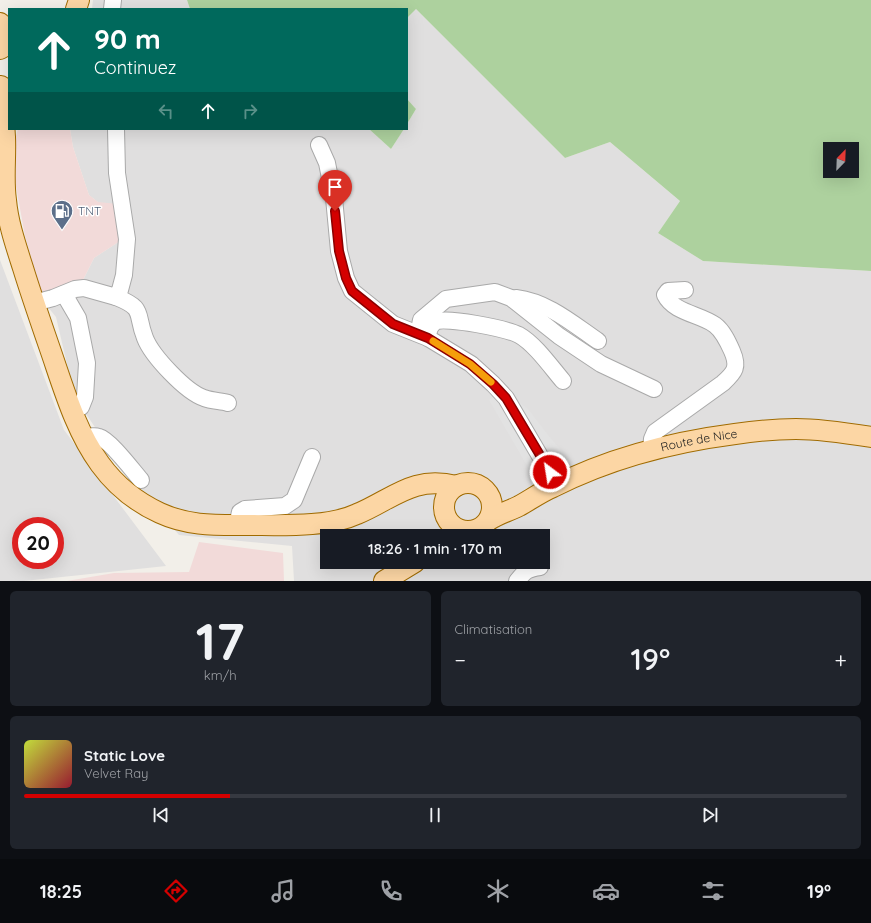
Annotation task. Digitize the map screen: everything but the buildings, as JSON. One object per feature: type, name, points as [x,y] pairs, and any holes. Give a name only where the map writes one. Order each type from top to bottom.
[{"type":"main road","points":[[0,23],[8,32]]},
{"type":"main road","points":[[3,87],[7,131],[6,234],[34,303],[84,439],[112,480],[127,493],[161,514],[194,523],[285,526],[337,522],[358,514],[406,489],[420,484],[432,482],[456,486]]},
{"type":"main road","name":"Route de Nice","points":[[489,520],[498,514],[518,507],[557,485],[603,466],[651,449],[710,437],[758,431],[795,429],[821,430],[871,436]]},
{"type":"main road","points":[[444,519],[450,490],[462,483],[477,484],[488,494],[492,506],[489,520],[477,529]]},
{"type":"main road","points":[[406,489],[419,490],[429,493],[444,519],[457,529]]},
{"type":"main road","name":"Route de Nice","points":[[488,494],[514,497],[536,496]]},
{"type":"main road","points":[[384,581],[404,569]]},
{"type":"lane","points":[[116,130],[117,173],[127,239],[124,275],[120,290],[116,297]]},
{"type":"lane","points":[[319,145],[327,163],[334,198],[339,251],[346,278],[352,291],[393,324],[428,335]]},
{"type":"lane","points":[[34,303],[64,294],[75,288],[84,288],[130,302],[136,307],[145,338],[156,357],[180,382],[203,398],[228,402]]},
{"type":"lane","points":[[651,449],[652,439],[655,432],[723,383],[732,375],[736,368],[735,360],[728,341],[715,325],[677,307],[668,301],[665,295],[668,291],[685,290]]},
{"type":"lane","points":[[557,485],[506,398],[493,384],[470,364],[428,335],[420,325],[421,320],[446,299],[495,292],[510,298],[559,336],[601,364],[654,389]]},
{"type":"lane","points":[[64,294],[78,318],[87,363],[85,397],[81,407],[73,412]]},
{"type":"lane","points":[[510,298],[523,299],[555,311],[598,341]]},
{"type":"lane","points":[[428,335],[434,323],[440,320],[474,323],[518,335],[538,350],[563,381]]},
{"type":"lane","points":[[84,439],[92,436],[101,437],[141,480]]},
{"type":"lane","points":[[237,525],[240,512],[245,509],[286,506],[294,500],[312,457]]},
{"type":"lane","points":[[517,581],[523,573],[529,569]]},
{"type":"shaded area","points":[[93,0],[187,0],[190,8],[92,8]]},
{"type":"shaded area","points":[[416,9],[565,158],[610,142],[680,201],[658,233],[703,261],[871,271],[871,581],[294,581],[292,546],[179,535],[123,468],[75,398],[56,317],[43,301],[81,284],[94,258],[123,239],[98,202],[89,195],[73,147],[70,130],[370,130],[391,149],[403,130],[408,130],[408,122],[416,109],[408,100],[408,17]]},
{"type":"shaded area","points":[[18,130],[70,130],[73,147],[89,195],[98,202],[118,204],[123,239],[94,258],[81,284],[43,301],[25,236],[15,181],[16,136]]},
{"type":"shaded area","points":[[0,260],[64,430],[166,566],[24,581],[0,581]]},
{"type":"shaded area","points":[[503,390],[528,409],[575,467],[537,483],[489,400]]},
{"type":"shaded area","points":[[199,542],[283,553],[284,581],[67,581],[114,573],[189,572]]},
{"type":"green space","points":[[187,0],[871,0],[871,271],[703,261],[658,233],[680,201],[610,142],[565,158],[416,9],[408,17],[408,8],[190,8]]},
{"type":"green space","points":[[408,100],[416,109],[408,122]]},
{"type":"green space","points":[[370,130],[403,130],[391,149]]},
{"type":"slow traffic","points":[[433,341],[470,364],[491,382]]},
{"type":"place","name":"TNT","points":[[62,230]]},
{"type":"route","points":[[335,211],[339,251],[346,278],[352,291],[393,324],[428,338],[470,364],[493,384],[506,398],[550,472]]}]
